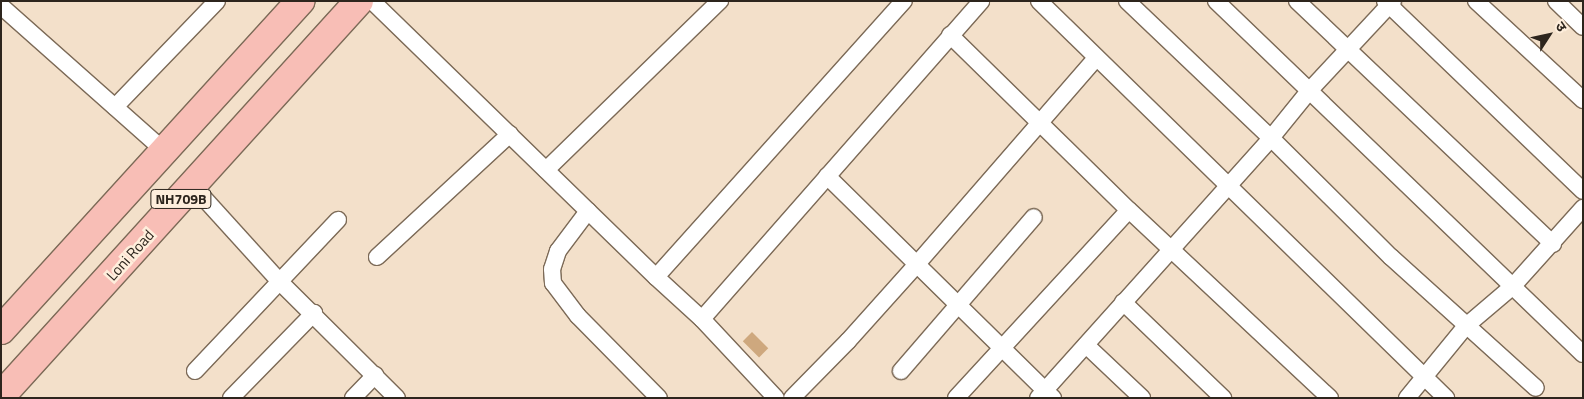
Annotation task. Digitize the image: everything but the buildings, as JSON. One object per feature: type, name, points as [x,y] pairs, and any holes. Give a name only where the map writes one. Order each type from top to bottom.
[{"type":"highway","name":"NH709B","points":[[1,330],[300,1]]},
{"type":"highway","name":"Loni Road","points":[[10,394],[359,1]]},
{"type":"street","points":[[116,107],[217,1]]},
{"type":"street","points":[[372,1],[656,277],[702,319],[776,398]]},
{"type":"street","points":[[546,170],[720,1]]},
{"type":"street","points":[[656,277],[904,1]]},
{"type":"street","points":[[702,319],[950,35],[982,1]]},
{"type":"street","points":[[1039,1],[1227,187],[1446,398]]},
{"type":"street","points":[[1127,1],[1271,138],[1391,257],[1536,388]]},
{"type":"street","points":[[1216,1],[1514,286],[1580,346]]},
{"type":"street","points":[[1297,1],[1552,244]]},
{"type":"street","points":[[1476,1],[1583,100]]},
{"type":"street","points":[[1556,1],[1583,27]]},
{"type":"street","points":[[827,176],[1003,348],[1045,395],[1123,302],[1271,138],[1309,91],[1349,50],[1389,3],[1583,191]]},
{"type":"street","points":[[1,6],[163,150]]},
{"type":"street","points":[[950,35],[1129,210],[1330,398]]},
{"type":"street","points":[[792,398],[848,341],[917,264],[1039,121],[1096,58]]},
{"type":"street","points":[[377,257],[510,134]]},
{"type":"street","points":[[193,186],[279,281],[314,313],[397,398]]},
{"type":"street","points":[[1406,398],[1466,326],[1514,286],[1583,208]]},
{"type":"street","points":[[956,398],[1129,210]]},
{"type":"street","points":[[588,211],[558,251],[552,269],[553,282],[578,316],[659,398]]},
{"type":"street","points":[[901,371],[1034,217]]},
{"type":"street","points":[[195,371],[338,220]]},
{"type":"street","points":[[1123,302],[1223,398]]},
{"type":"street","points":[[231,398],[314,313]]},
{"type":"street","points":[[1086,345],[1142,398]]},
{"type":"street","points":[[353,398],[375,375]]}]
